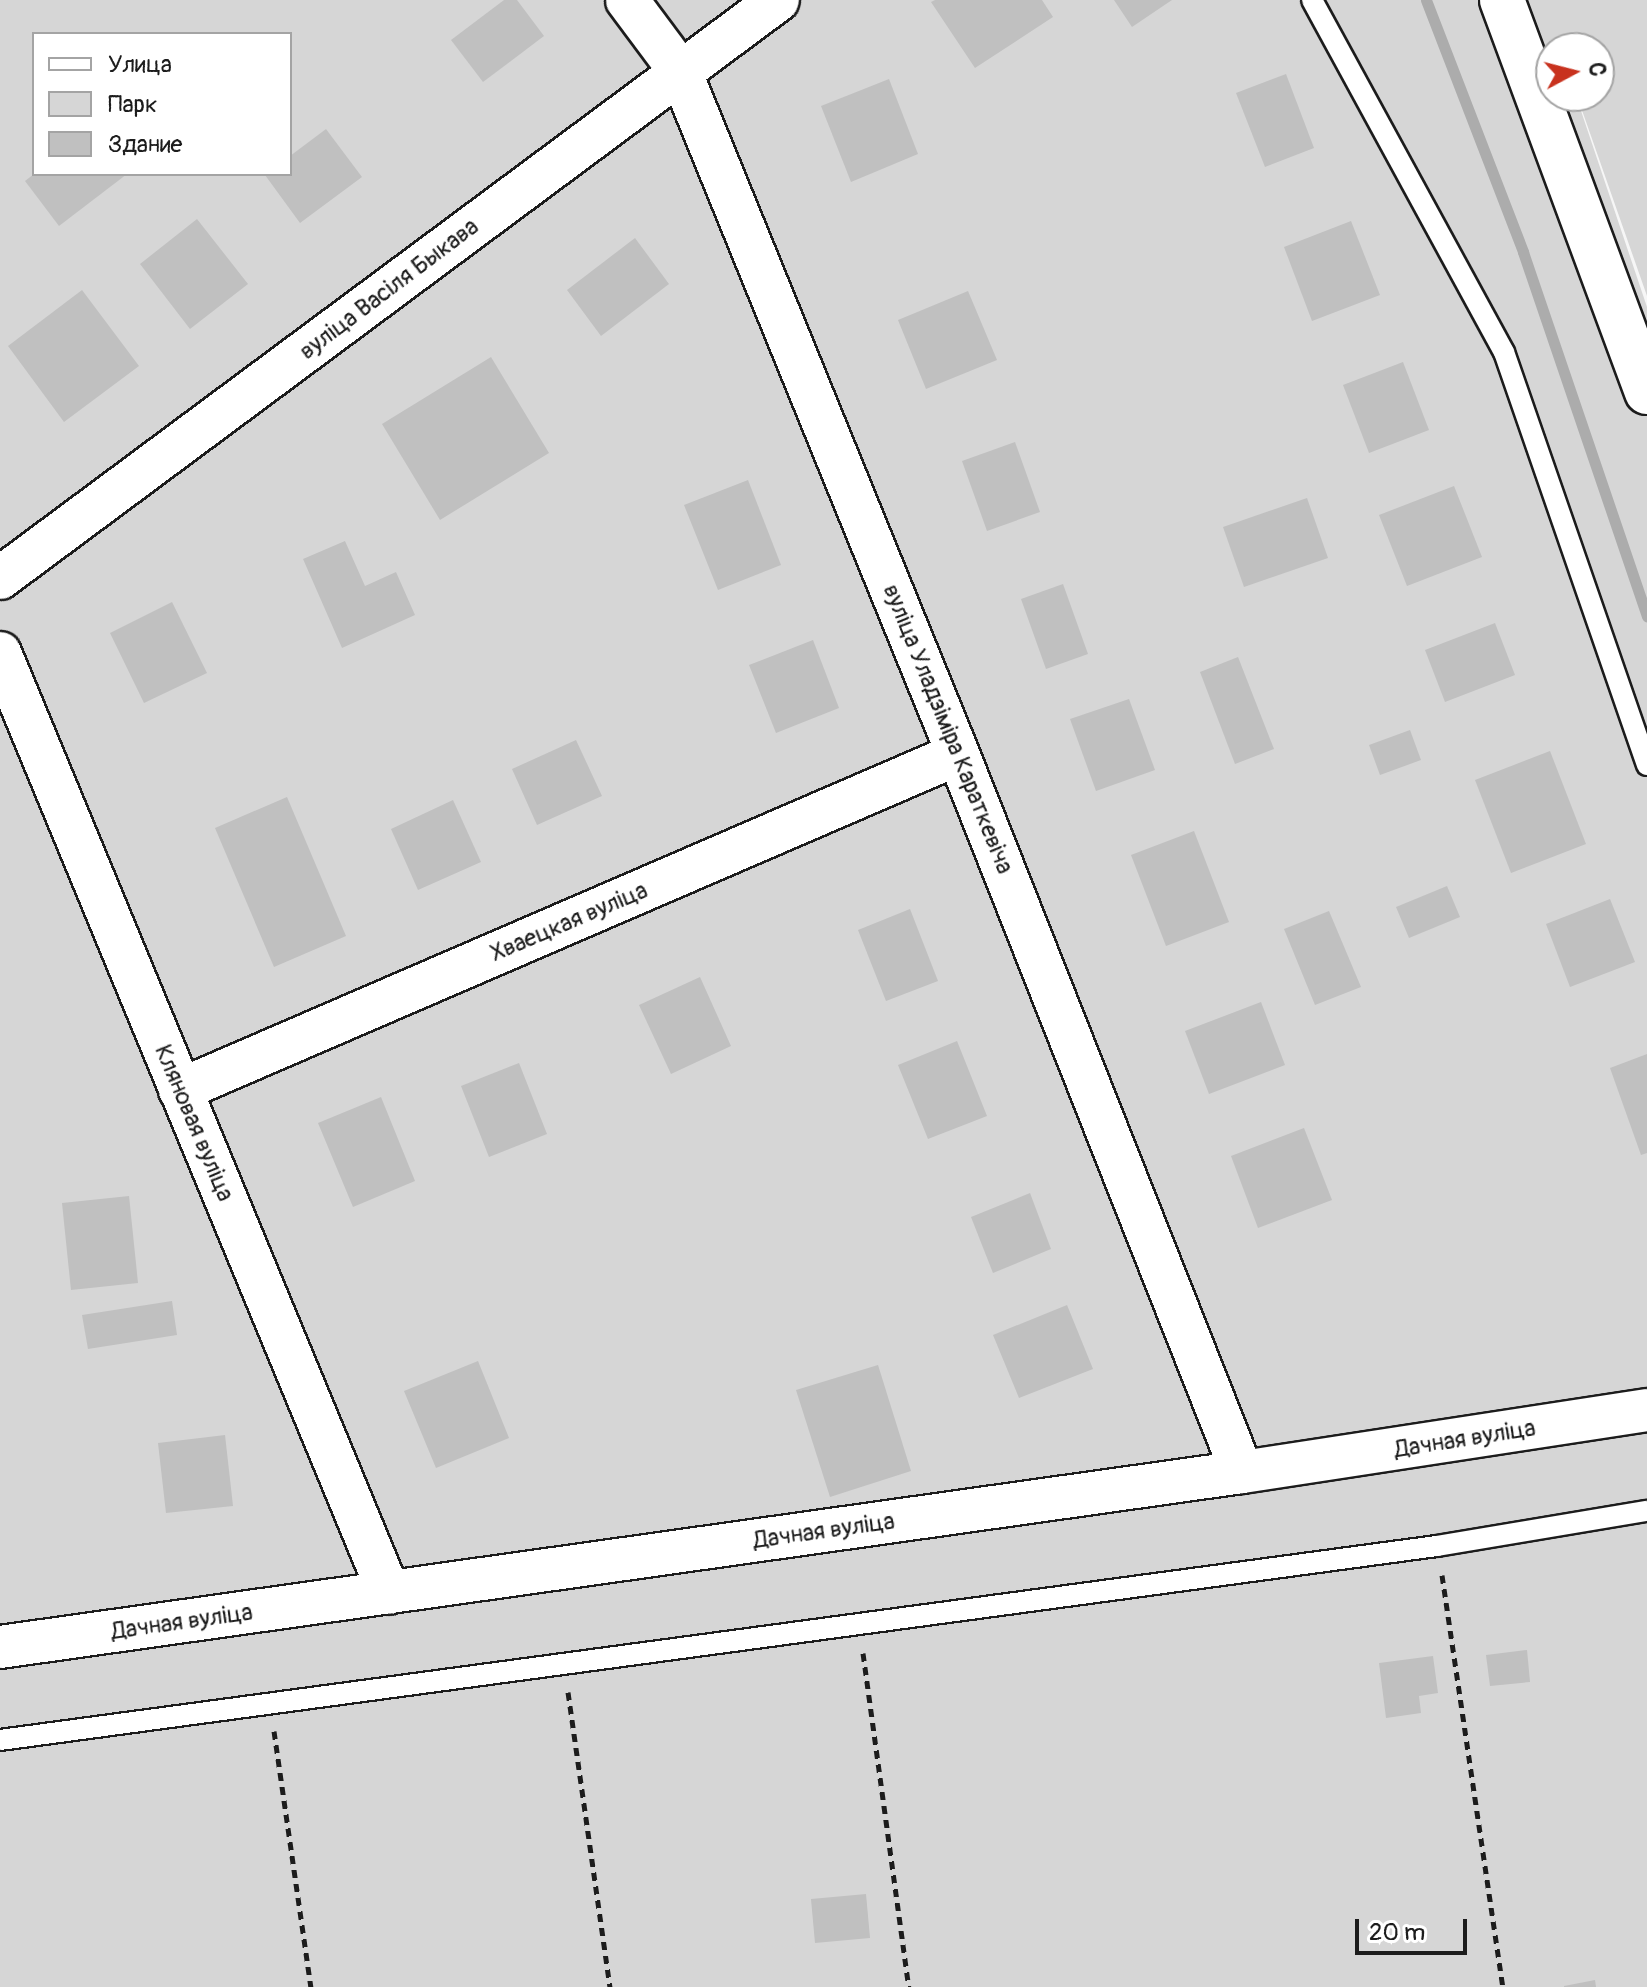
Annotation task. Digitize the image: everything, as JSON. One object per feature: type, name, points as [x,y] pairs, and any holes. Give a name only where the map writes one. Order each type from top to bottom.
[{"type":"street","name":"вуліца Уладзіміра Караткевіча","points":[[627,0],[680,71],[958,754],[1242,1472]]},
{"type":"street","name":"вуліца Васіля Быкава","points":[[0,578],[778,0]]},
{"type":"street","points":[[1502,0],[1647,392]]},
{"type":"street","name":"Кляновая вуліца","points":[[0,653],[389,1593]]},
{"type":"street","name":"Хваецкая вуліца","points":[[180,1090],[958,754]]},
{"type":"street","name":"Дачная вуліца","points":[[0,1647],[1242,1472],[1647,1410]]},
{"type":"lane","points":[[1312,0],[1504,352],[1647,765]]},
{"type":"lane","points":[[0,1740],[1437,1546],[1647,1511]]},
{"type":"path","points":[[1437,1546],[1503,1987]]},
{"type":"path","points":[[859,1624],[909,1987]]},
{"type":"path","points":[[564,1664],[610,1987]]},
{"type":"path","points":[[277,1702],[274,1734],[311,1987]]},
{"type":"green space","points":[[0,0],[1647,0],[1647,296],[1583,112],[1615,112],[1615,32],[1535,32],[1535,112],[1581,112],[1647,307],[1647,1987],[0,1987]]},
{"type":"building","points":[[504,0],[517,0],[544,36],[483,82],[451,40]]},
{"type":"building","points":[[1042,0],[1053,17],[975,68],[931,2]]},
{"type":"building","points":[[1114,0],[1172,0],[1132,27]]},
{"type":"building","points":[[1286,74],[1314,148],[1265,167],[1236,93]]},
{"type":"building","points":[[889,79],[918,154],[851,182],[821,106]]},
{"type":"building","points":[[326,129],[362,177],[300,223],[266,176],[292,176],[292,154]]},
{"type":"building","points":[[32,176],[124,176],[59,226],[25,181]]},
{"type":"building","points":[[197,219],[248,284],[190,329],[140,264]]},
{"type":"building","points":[[1351,221],[1380,295],[1312,321],[1284,247]]},
{"type":"building","points":[[635,238],[669,284],[601,336],[567,290]]},
{"type":"building","points":[[82,290],[139,366],[64,422],[8,346]]},
{"type":"building","points":[[968,291],[997,360],[926,389],[898,320]]},
{"type":"building","points":[[491,357],[549,453],[440,520],[382,424]]},
{"type":"building","points":[[1403,362],[1429,430],[1369,453],[1343,385]]},
{"type":"building","points":[[1015,442],[1040,512],[987,531],[962,461]]},
{"type":"building","points":[[748,480],[781,565],[718,590],[684,505]]},
{"type":"building","points":[[1454,486],[1482,557],[1407,586],[1379,515]]},
{"type":"building","points":[[1307,498],[1328,558],[1244,587],[1223,527]]},
{"type":"building","points":[[345,541],[365,586],[396,572],[415,615],[342,648],[303,559]]},
{"type":"building","points":[[1063,584],[1088,654],[1046,669],[1021,599]]},
{"type":"building","points":[[172,602],[207,673],[144,703],[110,633]]},
{"type":"building","points":[[1495,623],[1515,675],[1445,702],[1425,650]]},
{"type":"building","points":[[813,640],[839,708],[776,733],[749,665]]},
{"type":"building","points":[[1238,657],[1274,749],[1235,764],[1200,672]]},
{"type":"building","points":[[1129,699],[1155,770],[1096,791],[1070,719]]},
{"type":"building","points":[[1410,730],[1421,760],[1380,775],[1369,745]]},
{"type":"building","points":[[576,740],[602,796],[537,825],[512,769]]},
{"type":"building","points":[[1550,751],[1586,844],[1511,873],[1475,780]]},
{"type":"building","points":[[287,797],[346,936],[274,967],[215,828]]},
{"type":"building","points":[[453,800],[481,862],[418,890],[391,829]]},
{"type":"building","points":[[1194,831],[1229,922],[1166,946],[1131,855]]},
{"type":"building","points":[[1447,886],[1460,917],[1409,938],[1396,907]]},
{"type":"building","points":[[1610,899],[1635,962],[1570,987],[1546,924]]},
{"type":"building","points":[[910,909],[938,981],[886,1001],[858,930]]},
{"type":"building","points":[[1329,911],[1361,987],[1315,1005],[1284,929]]},
{"type":"building","points":[[700,977],[731,1046],[671,1074],[639,1005]]},
{"type":"building","points":[[1261,1002],[1285,1065],[1209,1094],[1185,1031]]},
{"type":"building","points":[[957,1041],[987,1116],[928,1139],[898,1065]]},
{"type":"building","points":[[1647,1054],[1647,1153],[1641,1155],[1610,1068]]},
{"type":"building","points":[[519,1063],[547,1134],[489,1157],[461,1086]]},
{"type":"building","points":[[381,1097],[415,1181],[353,1207],[318,1123]]},
{"type":"building","points":[[1304,1128],[1332,1200],[1258,1228],[1231,1156]]},
{"type":"building","points":[[1030,1193],[1051,1249],[993,1273],[971,1217]]},
{"type":"building","points":[[129,1196],[138,1283],[71,1290],[62,1203]]},
{"type":"building","points":[[172,1301],[177,1335],[88,1349],[82,1315]]},
{"type":"building","points":[[1067,1305],[1093,1369],[1019,1398],[993,1335]]},
{"type":"building","points":[[478,1361],[509,1438],[436,1468],[404,1391]]},
{"type":"building","points":[[878,1365],[911,1471],[830,1497],[796,1390]]},
{"type":"building","points":[[225,1435],[233,1506],[166,1513],[158,1443]]},
{"type":"building","points":[[1527,1650],[1530,1682],[1490,1686],[1486,1655]]},
{"type":"building","points":[[1433,1656],[1438,1693],[1419,1696],[1421,1713],[1386,1718],[1379,1663]]},
{"type":"building","points":[[866,1894],[870,1938],[815,1943],[811,1899]]},
{"type":"building","points":[[1595,1980],[1596,1987],[1564,1987],[1564,1986]]},
{"type":"waterway","points":[[1426,0],[1523,252],[1647,617]]}]
